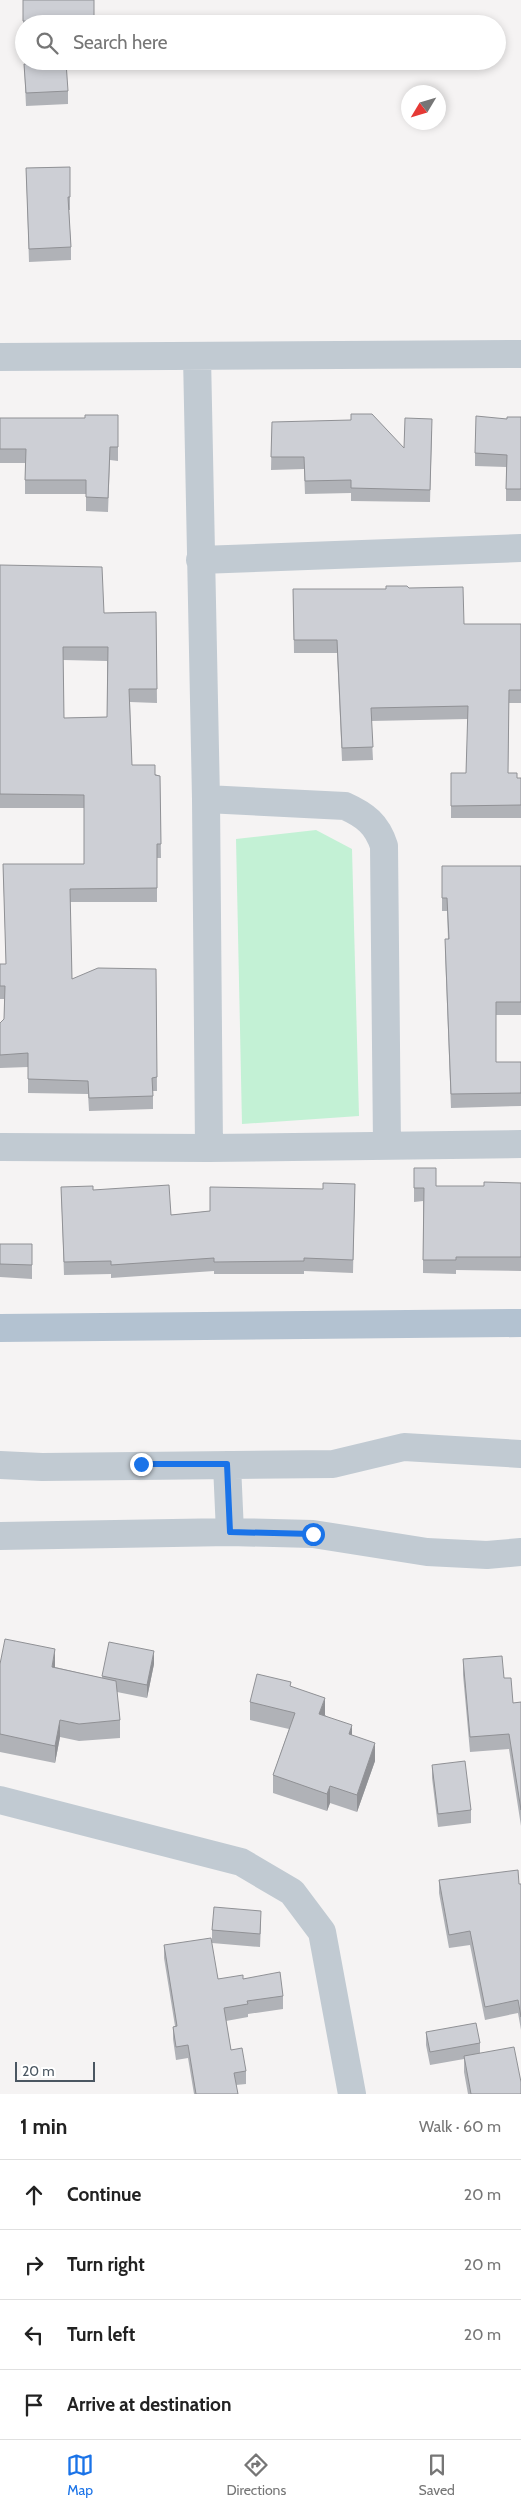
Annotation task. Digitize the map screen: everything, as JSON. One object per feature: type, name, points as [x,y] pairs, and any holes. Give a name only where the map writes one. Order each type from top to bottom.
[{"type":"main road","points":[[0,1328],[521,1323]]},
{"type":"street","points":[[0,357],[521,354]]},
{"type":"street","points":[[197,356],[206,800],[209,1148]]},
{"type":"street","points":[[200,560],[521,548]]},
{"type":"street","points":[[206,800],[345,806],[360,813],[372,822],[380,834],[384,846],[387,1145]]},
{"type":"street","points":[[0,1147],[209,1148],[521,1144]]},
{"type":"street","points":[[0,1465],[42,1467],[333,1464],[404,1447],[521,1454]]},
{"type":"street","points":[[227,1464],[230,1532]]},
{"type":"street","points":[[0,1536],[230,1532],[313,1534],[427,1552],[487,1554],[521,1552]]},
{"type":"street","points":[[0,1800],[241,1862],[292,1892],[322,1932],[352,2094]]},
{"type":"green space","points":[[316,830],[352,849],[359,1116],[242,1124],[236,839]]},
{"type":"building","points":[[23,0],[94,0],[94,15],[23,15]]},
{"type":"building","points":[[24,70],[67,70],[68,91],[26,93]]},
{"type":"building","points":[[70,167],[70,197],[68,197],[71,247],[29,249],[26,168]]},
{"type":"building","points":[[351,414],[372,414],[404,448],[405,418],[432,419],[430,490],[351,488],[351,480],[305,481],[304,457],[271,457],[272,422],[351,420]]},
{"type":"building","points":[[85,415],[118,415],[118,447],[110,447],[108,498],[86,497],[86,480],[25,480],[26,449],[0,449],[0,418],[85,418]]},
{"type":"building","points":[[476,416],[507,419],[507,417],[521,417],[521,489],[506,489],[507,455],[475,453]]},
{"type":"building","points":[[0,565],[102,567],[104,613],[156,612],[157,689],[129,689],[132,765],[155,765],[155,775],[160,776],[161,844],[157,844],[157,888],[70,889],[72,979],[98,968],[156,969],[157,1077],[152,1078],[153,1096],[89,1098],[88,1081],[28,1079],[28,1053],[0,1055],[0,1023],[4,1019],[5,986],[0,986],[0,964],[6,964],[3,864],[84,864],[84,795],[0,794]],"holes":[[[63,647],[108,647],[107,717],[64,718]]]},
{"type":"building","points":[[386,586],[407,586],[409,588],[463,587],[464,624],[521,624],[521,690],[509,690],[508,773],[517,773],[517,778],[521,778],[521,805],[451,806],[451,773],[466,773],[468,706],[371,708],[373,747],[342,748],[337,640],[294,640],[293,589],[386,589]]},
{"type":"building","points":[[442,866],[521,866],[521,1002],[496,1002],[496,1062],[521,1062],[521,1093],[451,1094],[445,939],[449,939],[447,898],[442,898]]},
{"type":"building","points":[[414,1168],[436,1168],[436,1186],[484,1186],[484,1182],[521,1183],[521,1257],[456,1257],[456,1260],[423,1260],[424,1188],[414,1188]]},
{"type":"building","points":[[323,1183],[355,1184],[353,1260],[304,1258],[304,1261],[214,1262],[214,1258],[111,1265],[111,1261],[64,1262],[61,1187],[93,1186],[93,1190],[169,1185],[171,1215],[210,1211],[210,1187],[323,1189]]},
{"type":"building","points":[[0,1244],[32,1244],[32,1265],[0,1264]]},
{"type":"building","points":[[5,1639],[55,1649],[52,1667],[116,1681],[120,1720],[79,1724],[60,1720],[55,1746],[0,1734],[0,1664]]},
{"type":"building","points":[[109,1642],[154,1651],[147,1685],[102,1676]]},
{"type":"building","points":[[502,1656],[504,1678],[511,1678],[513,1703],[521,1702],[521,1810],[509,1734],[470,1737],[463,1659]]},
{"type":"building","points":[[257,1674],[291,1682],[290,1686],[325,1698],[319,1714],[352,1725],[349,1734],[375,1743],[357,1795],[330,1786],[327,1794],[273,1775],[295,1713],[250,1702]]},
{"type":"building","points":[[465,1761],[471,1810],[438,1814],[432,1765]]},
{"type":"building","points":[[518,1870],[519,1884],[521,1884],[521,2017],[518,2000],[485,2007],[470,1931],[449,1935],[439,1880]]},
{"type":"building","points":[[214,1907],[261,1911],[260,1934],[212,1930]]},
{"type":"building","points":[[211,1938],[218,1979],[243,1975],[243,1979],[280,1972],[283,1996],[247,2001],[248,2004],[224,2008],[231,2050],[242,2048],[246,2071],[234,2073],[238,2094],[196,2094],[188,2045],[176,2047],[173,2027],[177,2026],[164,1945]]},
{"type":"building","points":[[476,2023],[480,2043],[430,2052],[426,2032]]},
{"type":"building","points":[[514,2047],[521,2082],[521,2094],[471,2094],[464,2056]]},
{"type":"route","points":[[141,1464],[227,1464],[230,1532],[313,1534]]}]
